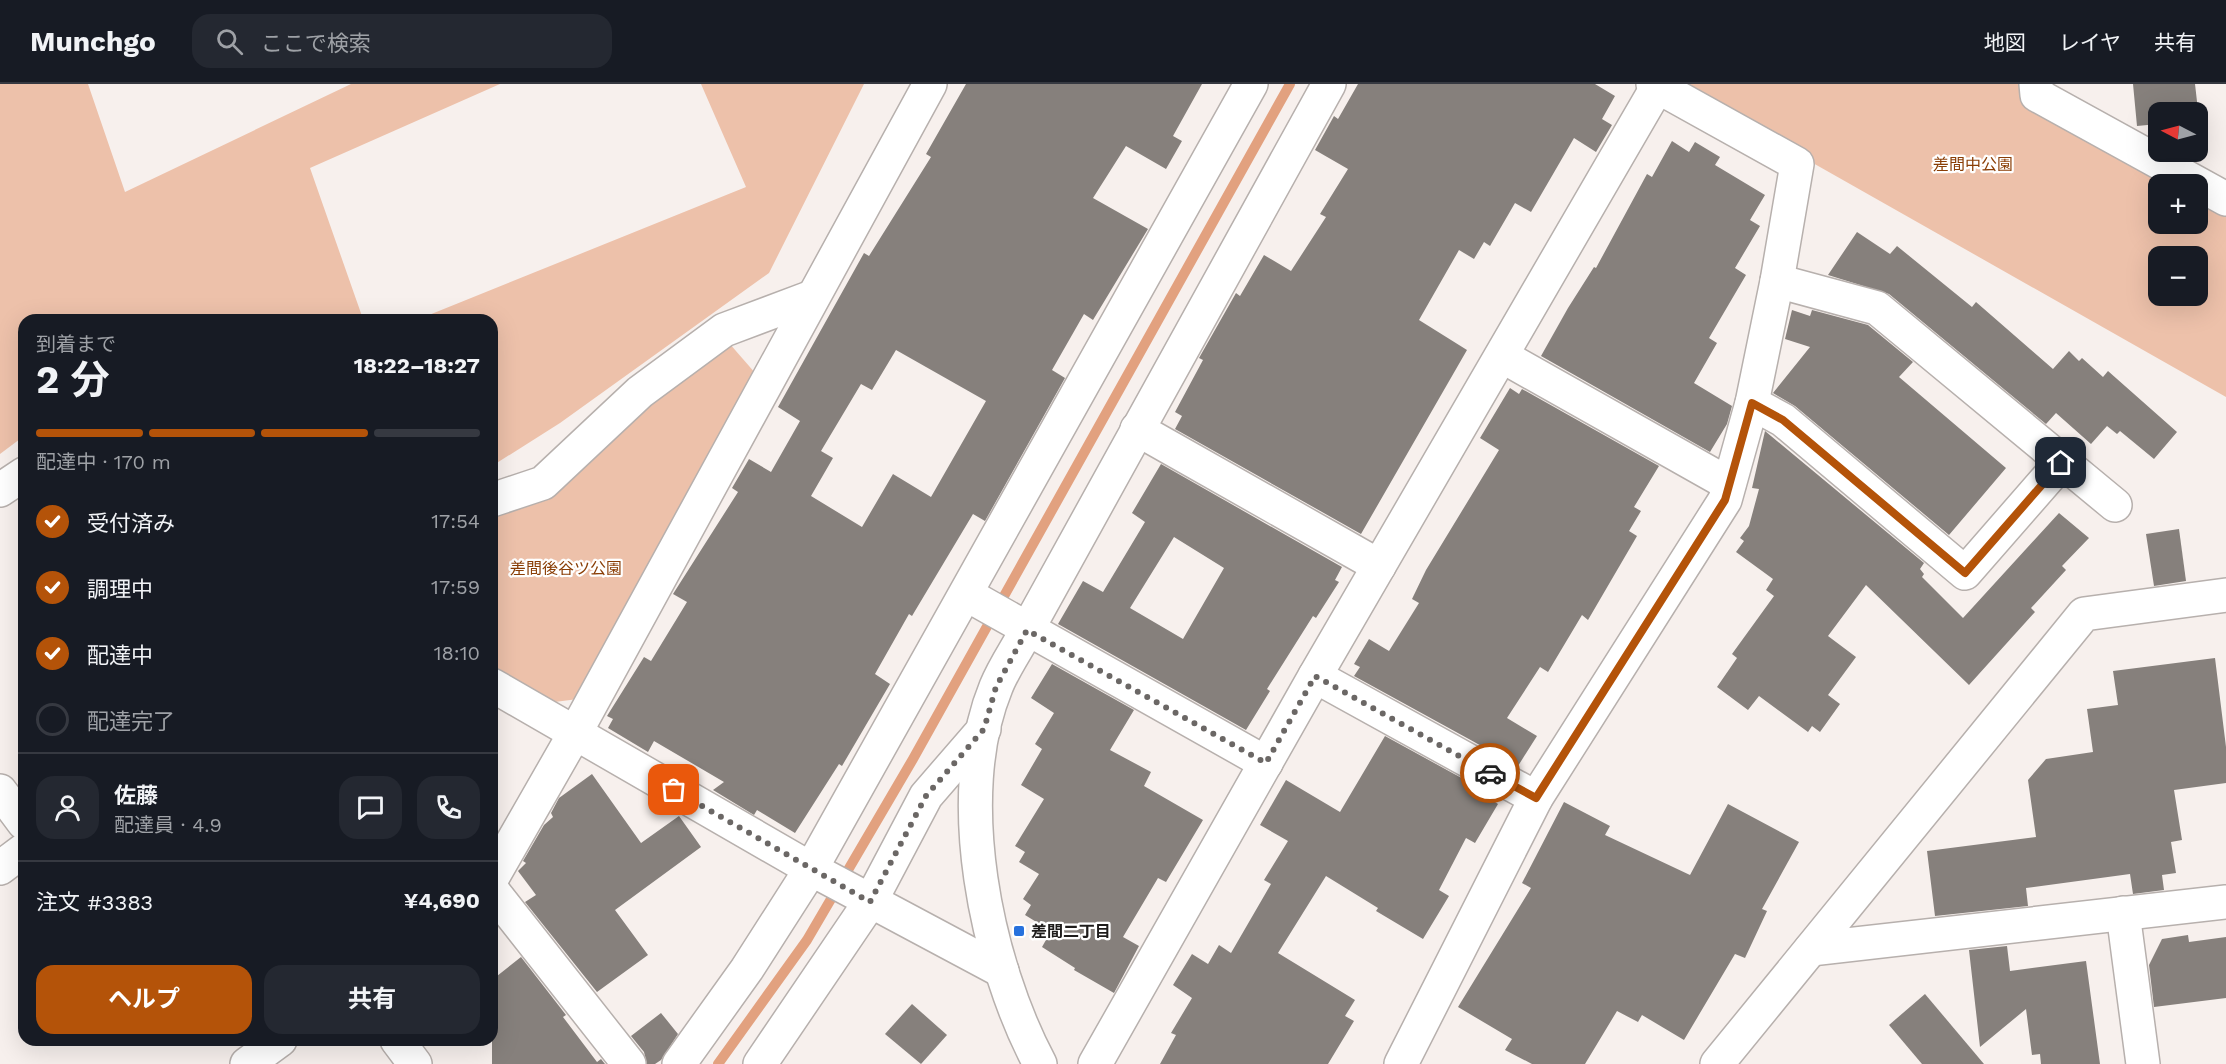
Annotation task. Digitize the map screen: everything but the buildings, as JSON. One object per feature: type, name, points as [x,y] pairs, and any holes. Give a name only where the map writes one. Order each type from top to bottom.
[{"type":"street","points":[[498,868],[575,733],[930,84]]},
{"type":"street","points":[[679,1064],[747,969],[811,869],[1251,84]]},
{"type":"street","points":[[1040,1064],[1002,972],[984,908],[977,846],[978,772],[984,729],[996,687],[1329,84]]},
{"type":"street","points":[[2036,84],[2037,95],[2226,199]]},
{"type":"street","points":[[1095,1064],[1315,676],[1502,356],[1656,85],[1797,164],[1777,281],[1752,403],[1725,500],[1536,798],[1401,1064]]},
{"type":"street","points":[[1777,281],[1877,308],[2061,463],[2115,505]]},
{"type":"street","points":[[498,498],[543,483],[640,392],[724,330],[812,297]]},
{"type":"street","points":[[1502,356],[1729,484]]},
{"type":"street","points":[[1752,403],[1783,420],[1965,573],[2061,463]]},
{"type":"street","points":[[1137,429],[1379,566]]},
{"type":"street","points":[[0,490],[18,478]]},
{"type":"street","points":[[966,594],[1266,763]]},
{"type":"street","points":[[1717,1064],[2084,614],[2226,595]]},
{"type":"street","points":[[1315,676],[1536,798]]},
{"type":"street","points":[[498,688],[811,869],[1002,972]]},
{"type":"street","points":[[760,1064],[870,902],[926,796],[984,729]]},
{"type":"street","points":[[0,791],[18,816]]},
{"type":"street","points":[[0,868],[18,854]]},
{"type":"street","points":[[498,898],[629,1064]]},
{"type":"street","points":[[1811,949],[2226,902]]},
{"type":"street","points":[[2123,914],[2143,1064]]},
{"type":"street","points":[[247,1064],[272,1046]]},
{"type":"street","points":[[402,1046],[415,1064]]},
{"type":"green space","points":[[0,84],[88,84],[125,192],[351,84],[500,84],[310,168],[361,314],[18,314],[18,440],[0,454]]},
{"type":"green space","points":[[701,84],[864,84],[769,273],[560,423],[498,462],[498,314],[431,314],[746,187]]},
{"type":"green space","name":"差間中公園","points":[[1689,84],[2022,84],[2153,174],[2148,174],[2148,234],[2208,234],[2208,207],[2226,217],[2226,397],[1693,95]]},
{"type":"green space","name":"差間後谷ツ公園","points":[[729,343],[756,374],[578,699],[539,704],[498,680],[498,508]]},
{"type":"waterway","points":[[718,1064],[807,940],[913,759],[1290,84]]},
{"type":"way so far","points":[[674,790],[870,902],[926,796],[984,729],[996,687],[1027,630],[1266,763],[1315,676],[1490,773]]},
{"type":"place","name":"差間二丁目","points":[[1019,931]]},
{"type":"route","points":[[1490,773],[1536,798],[1725,500],[1752,403],[1783,420],[1965,573],[2061,463]]}]
